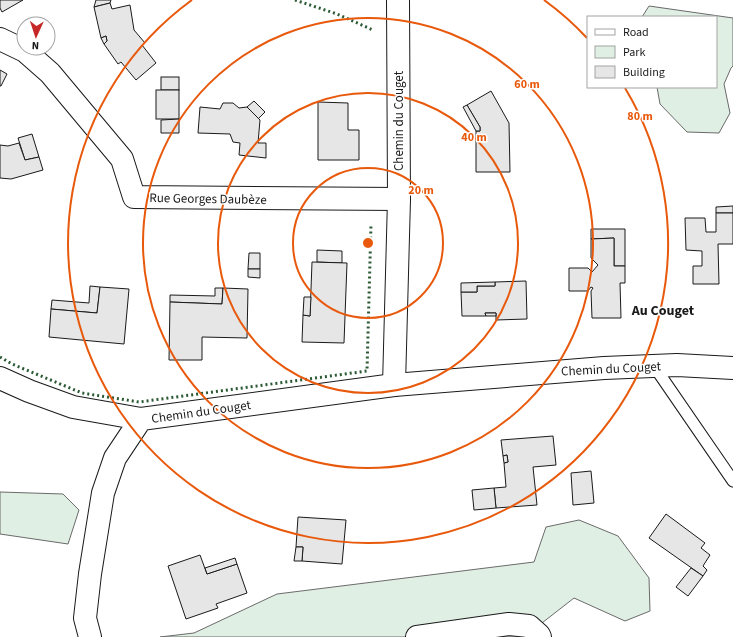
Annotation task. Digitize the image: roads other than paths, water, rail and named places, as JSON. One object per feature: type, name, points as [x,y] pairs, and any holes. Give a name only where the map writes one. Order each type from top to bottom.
[{"type":"street","name":"Chemin du Couget","points":[[394,385],[399,199],[398,0]]},
{"type":"street","name":"Rue Georges Daubèze","points":[[0,39],[25,51],[55,78],[122,159],[134,197],[399,199]]},
{"type":"street","name":"Chemin du Couget","points":[[90,637],[85,618],[90,574],[103,493],[114,458],[140,419],[394,385],[604,368],[677,365],[733,368]]},
{"type":"street","points":[[0,378],[29,392],[73,407],[140,419]]},
{"type":"street","points":[[417,637],[508,624],[529,626],[540,637]]},
{"type":"lane","points":[[654,366],[733,481]]},
{"type":"district","name":"Au Couget","points":[[663,310]]}]
